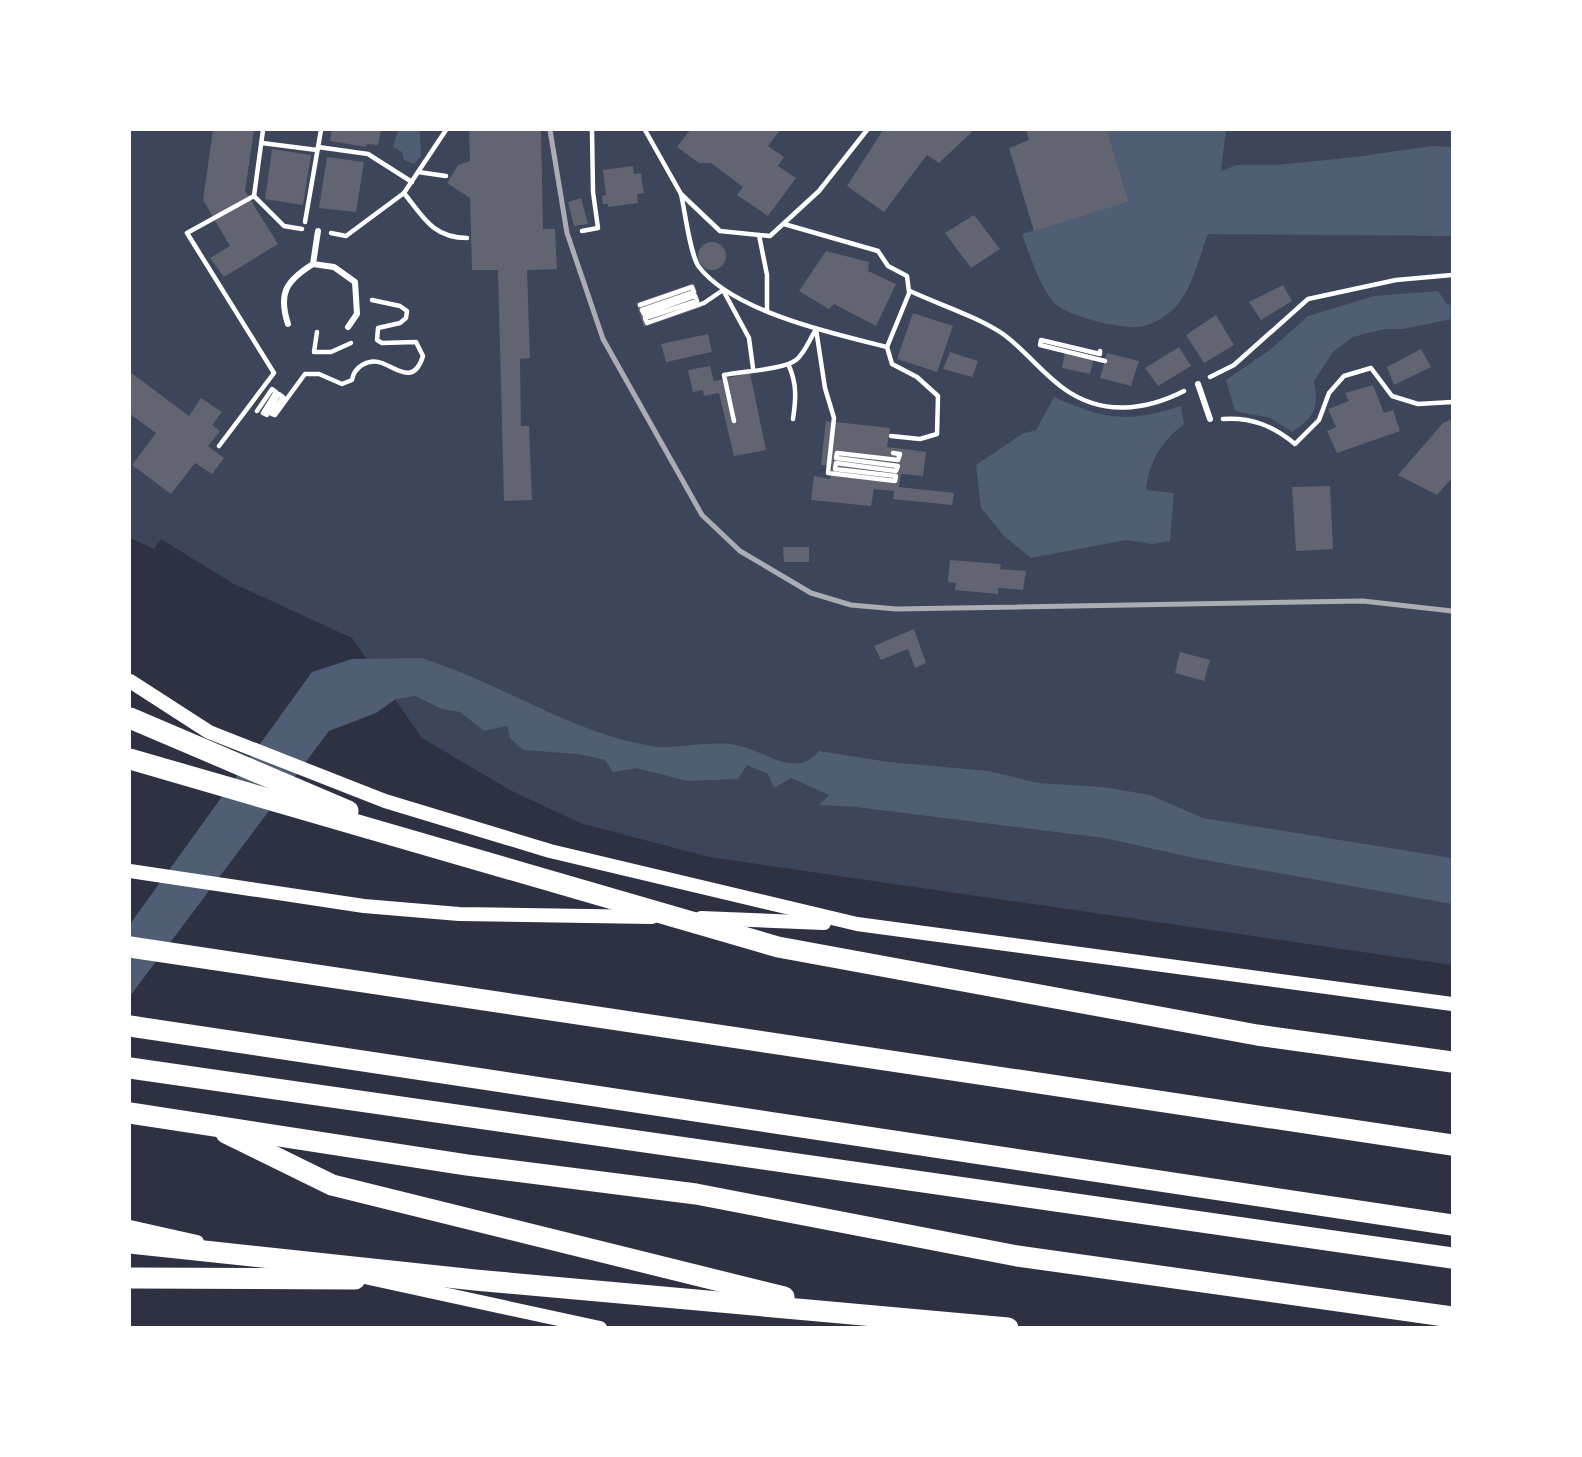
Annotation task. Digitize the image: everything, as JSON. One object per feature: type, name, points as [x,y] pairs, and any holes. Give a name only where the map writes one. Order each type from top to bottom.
[{"type":"highway","points":[[130,718],[246,765],[420,843]]},
{"type":"highway","points":[[130,759],[778,947],[1257,1035],[1452,1062]]},
{"type":"highway","points":[[130,947],[1452,1146]]},
{"type":"highway","points":[[130,1026],[1452,1225]]},
{"type":"highway","points":[[130,1068],[1452,1258]]},
{"type":"highway","points":[[138,1114],[467,1166],[696,1194],[1017,1256],[1452,1317]]},
{"type":"highway","points":[[208,1124],[332,1185],[912,1328]]},
{"type":"highway","points":[[130,1243],[475,1280],[1008,1328]]},
{"type":"highway","points":[[130,1278],[475,1280]]},
{"type":"main road","points":[[130,681],[209,732],[385,801],[550,851],[857,924],[1452,1004]]},
{"type":"main road","points":[[130,871],[365,905],[459,914],[857,924]]},
{"type":"main road","points":[[130,1227],[600,1328]]},
{"type":"street","points":[[313,264],[318,231]]},
{"type":"street","points":[[288,324],[282,304],[286,288],[300,272],[313,264],[334,267],[355,282],[357,314],[348,327]]},
{"type":"street","points":[[1198,384],[1210,419]]},
{"type":"path","points":[[254,196],[263,130]]},
{"type":"path","points":[[304,229],[321,130]]},
{"type":"path","points":[[254,196],[284,226],[346,236],[404,193],[446,130]]},
{"type":"path","points":[[582,232],[598,228],[593,192],[592,130]]},
{"type":"path","points":[[645,130],[681,194],[697,266],[723,290],[816,329],[887,347]]},
{"type":"path","points":[[681,194],[720,231],[770,236],[819,191],[867,130]]},
{"type":"path","points":[[261,143],[369,154],[412,181]]},
{"type":"path","points":[[418,172],[446,176]]},
{"type":"path","points":[[404,193],[429,225],[447,238],[467,238]]},
{"type":"path","points":[[219,446],[274,373],[187,233],[254,196]]},
{"type":"path","points":[[784,223],[878,251],[888,265],[907,276],[909,293],[887,347],[892,363],[916,377],[938,396],[937,434],[920,439],[891,436]]},
{"type":"path","points":[[759,235],[767,275],[767,310]]},
{"type":"path","points":[[909,293],[1002,334],[1064,389],[1085,399],[1124,408],[1145,408],[1234,365],[1308,299],[1396,280],[1452,275]]},
{"type":"path","points":[[640,305],[692,287],[694,292],[642,310],[644,314],[695,296],[697,301],[645,318],[647,323],[704,303],[723,290]]},
{"type":"path","points":[[723,290],[749,338],[753,368]]},
{"type":"path","points":[[257,411],[272,389],[276,392],[263,413],[267,415],[279,394],[283,397],[272,414],[275,415],[305,374],[319,374],[342,384],[352,380],[353,373],[360,365],[371,362],[383,363],[394,372],[406,374],[415,370],[423,356],[416,342],[382,343],[377,340],[378,328],[400,324],[406,318],[407,311],[400,306],[367,299],[368,310]]},
{"type":"path","points":[[734,421],[724,375],[753,368],[778,368],[797,359],[816,329]]},
{"type":"path","points":[[816,329],[825,388],[834,418],[828,473],[895,481],[896,476],[835,469],[836,463],[897,471],[898,466],[836,458],[837,453],[898,460],[900,454],[893,453]]},
{"type":"path","points":[[317,332],[314,352],[331,352],[357,338]]},
{"type":"path","points":[[1100,351],[1100,354],[1041,340],[1040,345],[1105,361]]},
{"type":"path","points":[[789,366],[794,378],[796,397],[793,419]]},
{"type":"path","points":[[1210,419],[1246,417],[1282,433],[1295,444],[1319,420],[1329,393],[1344,376],[1371,368],[1392,396],[1418,404],[1452,400]]},
{"type":"shaded area","points":[[130,130],[1452,130],[1452,965],[709,857],[580,823],[510,790],[422,738],[352,638],[232,583],[161,539],[154,549],[130,538]]},
{"type":"shaded area","points":[[398,130],[420,130],[421,156],[414,164],[404,160],[402,152],[393,147]]},
{"type":"shaded area","points":[[1107,130],[1226,130],[1221,171],[1237,165],[1276,165],[1431,146],[1452,147],[1452,236],[1208,234],[1188,288],[1178,304],[1165,316],[1154,323],[1136,327],[1084,318],[1065,310],[1052,300],[1037,273],[1022,234],[1129,202]]},
{"type":"shaded area","points":[[1438,291],[1447,304],[1452,305],[1452,319],[1403,329],[1385,329],[1353,337],[1333,352],[1314,381],[1314,411],[1292,432],[1270,418],[1235,411],[1226,380],[1271,349],[1308,316],[1374,296]]},
{"type":"shaded area","points":[[1054,397],[1103,414],[1131,417],[1181,406],[1184,424],[1169,437],[1158,452],[1150,470],[1146,490],[1174,493],[1170,541],[1152,544],[1126,540],[1031,558],[1004,536],[981,508],[976,465],[1022,434],[1036,430]]},
{"type":"shaded area","points":[[421,658],[479,680],[591,730],[651,746],[726,744],[747,748],[790,763],[810,759],[819,751],[889,762],[989,771],[1038,783],[1103,787],[1150,795],[1203,818],[1452,858],[1452,904],[1194,858],[1104,838],[856,807],[819,805],[829,795],[791,778],[774,788],[768,774],[747,765],[738,779],[687,781],[637,768],[613,772],[605,760],[578,754],[523,750],[510,738],[507,726],[484,731],[460,712],[442,709],[415,696],[396,699],[376,713],[329,731],[130,996],[130,924],[312,672],[352,659]]},
{"type":"building","points":[[213,130],[254,130],[245,191],[278,244],[224,277],[210,258],[230,246],[203,200]]},
{"type":"building","points":[[332,130],[381,130],[378,145],[367,144],[366,147],[330,141]]},
{"type":"building","points":[[469,130],[541,130],[543,229],[555,229],[557,269],[527,270],[530,358],[520,359],[521,426],[529,426],[532,500],[504,501],[498,270],[472,270],[470,198],[447,183],[458,165],[470,161]]},
{"type":"building","points":[[690,130],[780,130],[768,146],[784,157],[778,166],[796,178],[768,216],[737,195],[743,187],[711,163],[699,163],[677,147]]},
{"type":"building","points":[[883,130],[974,130],[939,163],[927,155],[884,212],[847,186]]},
{"type":"building","points":[[1026,130],[1107,130],[1129,202],[1034,231],[1009,148],[1029,140]]},
{"type":"building","points":[[272,149],[311,155],[303,205],[265,199]]},
{"type":"building","points":[[327,157],[364,162],[356,212],[319,208]]},
{"type":"building","points":[[633,166],[634,174],[641,173],[644,193],[637,194],[638,203],[608,207],[608,204],[603,204],[602,196],[606,195],[603,170]]},
{"type":"building","points":[[581,198],[588,224],[574,226],[568,202]]},
{"type":"building","points":[[974,215],[1000,249],[971,268],[945,233]]},
{"type":"building","points":[[712,242],[722,246],[726,256],[722,266],[712,270],[702,266],[698,256],[702,246]]},
{"type":"building","points":[[826,251],[869,262],[868,271],[896,284],[876,326],[834,304],[829,309],[799,291]]},
{"type":"building","points":[[694,283],[702,307],[644,327],[636,303]]},
{"type":"building","points":[[1283,285],[1292,301],[1261,320],[1249,302]]},
{"type":"building","points":[[913,313],[953,326],[937,372],[897,359]]},
{"type":"building","points":[[1216,315],[1234,345],[1204,363],[1186,335]]},
{"type":"building","points":[[708,334],[712,352],[666,362],[661,344]]},
{"type":"building","points":[[1179,347],[1191,366],[1158,386],[1145,368]]},
{"type":"building","points":[[1421,349],[1431,367],[1394,385],[1387,367]]},
{"type":"building","points":[[950,352],[978,361],[972,377],[943,369]]},
{"type":"building","points":[[1065,352],[1094,358],[1090,374],[1062,368]]},
{"type":"building","points":[[1107,353],[1139,361],[1131,386],[1100,378]]},
{"type":"building","points":[[710,366],[714,381],[750,373],[766,450],[734,456],[719,393],[704,396],[703,390],[693,392],[688,370]]},
{"type":"building","points":[[130,372],[189,416],[201,398],[222,412],[212,425],[220,431],[208,446],[224,458],[212,474],[195,463],[171,494],[132,465],[156,433],[130,414]]},
{"type":"building","points":[[1373,385],[1384,413],[1393,410],[1400,431],[1337,453],[1327,431],[1336,427],[1328,409],[1349,401],[1345,393]]},
{"type":"building","points":[[1452,419],[1452,478],[1437,495],[1398,475],[1443,423]]},
{"type":"building","points":[[826,421],[890,428],[887,447],[926,452],[923,476],[901,474],[899,487],[954,493],[952,505],[893,499],[894,491],[874,489],[871,506],[811,500],[814,476],[830,479],[832,466],[821,465]]},
{"type":"building","points":[[1330,486],[1333,549],[1296,551],[1292,487]]},
{"type":"building","points":[[783,547],[809,547],[809,562],[784,562]]},
{"type":"building","points":[[950,560],[1001,564],[1000,569],[1026,571],[1023,590],[998,588],[998,594],[955,590],[956,583],[948,582]]},
{"type":"building","points":[[914,629],[926,663],[915,668],[908,649],[881,660],[874,646]]},
{"type":"building","points":[[1180,652],[1210,660],[1204,681],[1175,673]]},
{"type":"railway","points":[[550,130],[567,233],[603,339],[702,515],[740,551],[811,593],[851,605],[896,609],[1363,601],[1452,611]]}]
